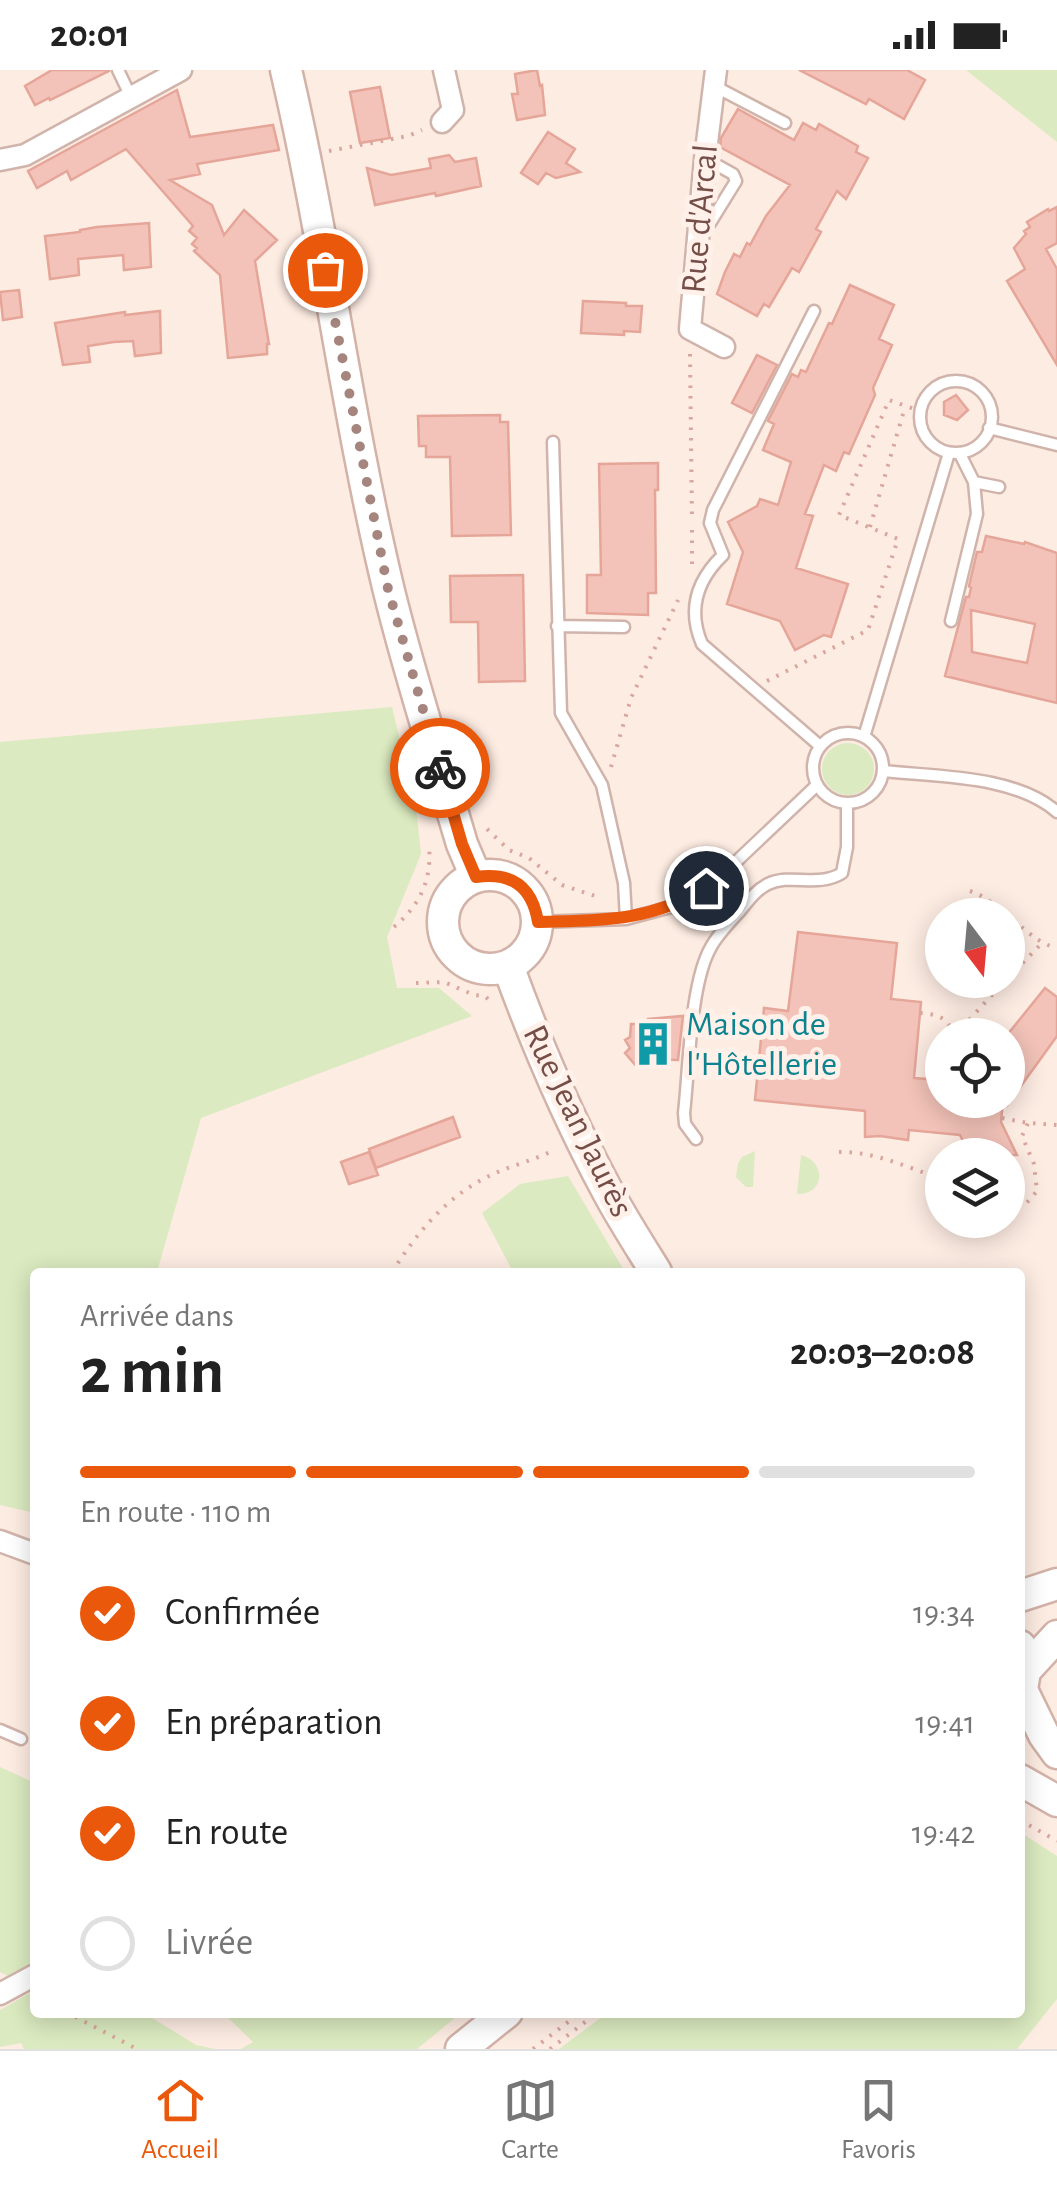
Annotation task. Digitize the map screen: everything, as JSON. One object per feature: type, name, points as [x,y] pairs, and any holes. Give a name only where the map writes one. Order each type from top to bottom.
[{"type":"main road","points":[[286,70],[388,589],[462,844],[476,877]]},
{"type":"main road","points":[[490,875],[518,884],[536,908],[538,922],[530,948],[508,966],[494,970],[478,968],[453,952],[443,924],[445,908],[462,884],[490,875]]},
{"type":"main road","name":"Rue Jean Jaurès","points":[[508,966],[580,1136],[654,1268]]},
{"type":"main road","points":[[1025,1594],[1057,1584]]},
{"type":"main road","points":[[1025,1674],[1057,1636]]},
{"type":"main road","points":[[1025,1686],[1044,1735],[1057,1752]]},
{"type":"main road","points":[[1025,1783],[1057,1801]]},
{"type":"main road","points":[[461,2049],[500,2018]]},
{"type":"street","points":[[0,160],[24,155],[182,70]]},
{"type":"street","points":[[442,122],[453,110],[444,70]]},
{"type":"street","name":"Rue d'Arcal","points":[[715,78],[690,329],[724,347]]},
{"type":"street","points":[[0,1541],[30,1552]]},
{"type":"street","points":[[0,1994],[30,1978]]},
{"type":"lane","points":[[118,70],[131,97]]},
{"type":"lane","points":[[715,78],[785,123]]},
{"type":"lane","points":[[698,229],[710,223],[736,180],[733,174],[705,159]]},
{"type":"lane","points":[[814,311],[714,510],[710,523],[723,555],[700,582],[696,626],[702,644],[820,746]]},
{"type":"lane","points":[[961,380],[982,391],[992,416],[989,428],[974,449],[955,453],[936,448],[923,432],[920,412],[924,398],[946,382],[961,380]]},
{"type":"lane","points":[[989,428],[1057,445]]},
{"type":"lane","points":[[553,442],[562,713],[602,785],[624,882],[626,918]]},
{"type":"lane","points":[[951,621],[978,514],[974,482],[955,453]]},
{"type":"lane","points":[[864,737],[955,453]]},
{"type":"lane","points":[[974,482],[1000,487]]},
{"type":"lane","points":[[557,626],[624,627]]},
{"type":"lane","points":[[853,733],[864,737],[881,756],[883,771],[876,789],[868,797],[846,804],[835,801],[817,785],[812,772],[815,756],[830,738],[853,733]]},
{"type":"lane","points":[[883,771],[1012,786],[1046,802],[1057,812]]},
{"type":"lane","points":[[538,922],[626,918],[671,907],[706,888],[817,785]]},
{"type":"lane","points":[[696,1138],[685,1124],[684,1113],[700,975],[711,947],[755,893],[770,883],[828,880],[842,872],[847,847],[846,804]]},
{"type":"lane","points":[[0,1730],[21,1739]]},
{"type":"path","points":[[304,156],[408,136],[442,122]]},
{"type":"path","points":[[690,329],[692,572]]},
{"type":"path","points":[[754,688],[868,630],[898,539],[839,515],[889,400],[920,412]]},
{"type":"path","points":[[870,528],[906,406]]},
{"type":"path","points":[[602,785],[615,760],[631,698],[684,588]]},
{"type":"path","points":[[488,828],[509,850],[529,858],[562,886],[596,896]]},
{"type":"path","points":[[394,926],[411,912],[424,889],[431,864],[430,846]]},
{"type":"path","points":[[970,891],[997,904],[1042,944],[1057,946]]},
{"type":"path","points":[[1025,961],[1042,944]]},
{"type":"path","points":[[416,983],[444,982],[484,996],[494,1006]]},
{"type":"path","points":[[971,1018],[989,998]]},
{"type":"path","points":[[920,1012],[943,1018]]},
{"type":"path","points":[[1002,1118],[1057,1126]]},
{"type":"path","points":[[1023,1138],[1028,1124]]},
{"type":"path","points":[[394,1268],[412,1240],[448,1201],[487,1176],[550,1153],[580,1136]]},
{"type":"path","points":[[1025,1143],[1034,1164],[1037,1191],[1025,1205]]},
{"type":"path","points":[[839,1152],[872,1156],[925,1173]]},
{"type":"path","points":[[1025,1823],[1057,1840]]},
{"type":"path","points":[[78,2018],[137,2049]]},
{"type":"path","points":[[532,2049],[573,2018]]},
{"type":"path","points":[[550,2049],[590,2018]]},
{"type":"green space","points":[[966,70],[1057,70],[1057,142]]},
{"type":"green space","points":[[392,707],[416,807],[421,854],[387,937],[397,988],[439,988],[472,1016],[201,1118],[158,1268],[30,1268],[30,1512],[0,1505],[0,742]]},
{"type":"green space","points":[[848,743],[867,750],[874,769],[867,788],[848,795],[829,788],[822,769],[829,750]]},
{"type":"green space","points":[[755,1151],[753,1187],[746,1187],[736,1177],[738,1163]]},
{"type":"green space","points":[[801,1155],[815,1164],[819,1178],[813,1189],[797,1194]]},
{"type":"green space","points":[[568,1176],[623,1268],[511,1268],[482,1213],[520,1184]]},
{"type":"green space","points":[[0,1767],[30,1781],[30,1966],[10,1977],[0,1972]]},
{"type":"green space","points":[[1025,1835],[1057,1856],[1057,1999],[1017,2049],[559,2049],[600,2018],[1025,2018]]},
{"type":"green space","points":[[30,1993],[30,2018],[152,2018],[196,2045],[215,2049],[24,2049],[21,2043],[0,2047],[0,2010]]},
{"type":"green space","points":[[228,2018],[455,2018],[417,2049],[241,2049],[253,2042]]},
{"type":"building","points":[[52,70],[109,71],[35,105],[25,86]]},
{"type":"building","points":[[537,70],[545,115],[517,120],[512,94],[518,94],[515,74]]},
{"type":"building","points":[[799,70],[907,70],[925,80],[904,119],[869,99],[866,104]]},
{"type":"building","points":[[380,87],[390,138],[360,143],[350,92]]},
{"type":"building","points":[[177,90],[190,137],[273,125],[279,150],[197,164],[200,174],[170,180],[212,205],[224,235],[244,210],[277,240],[255,261],[269,344],[267,354],[228,358],[220,275],[194,251],[197,248],[192,244],[197,238],[189,231],[193,226],[126,149],[71,180],[67,171],[37,188],[28,171]]},
{"type":"building","points":[[738,109],[794,140],[803,123],[816,130],[819,124],[858,146],[856,152],[868,158],[846,199],[837,191],[799,272],[792,268],[769,307],[764,304],[757,316],[717,294],[734,254],[740,257],[747,243],[750,245],[790,185],[720,147]]},
{"type":"building","points":[[548,132],[575,149],[566,163],[580,172],[556,178],[546,173],[538,184],[521,173]]},
{"type":"building","points":[[449,155],[455,162],[476,158],[481,186],[375,205],[367,168],[391,175],[431,168],[429,159]]},
{"type":"building","points":[[1057,207],[1057,243],[1046,249],[1057,269],[1057,365],[1007,281],[1025,269],[1014,248],[1030,227],[1027,222]]},
{"type":"building","points":[[149,223],[151,267],[124,270],[123,255],[78,259],[79,275],[50,279],[45,236]]},
{"type":"building","points":[[850,285],[894,305],[879,339],[892,345],[849,454],[844,452],[836,471],[824,465],[805,514],[813,516],[796,568],[848,584],[831,637],[824,635],[795,650],[780,621],[727,604],[743,552],[728,522],[757,506],[760,499],[778,505],[791,462],[763,450],[774,424],[768,421],[792,374],[798,377],[801,370],[806,372]]},
{"type":"building","points":[[19,290],[22,317],[3,320],[0,292]]},
{"type":"building","points":[[583,301],[642,306],[640,332],[581,333]]},
{"type":"building","points":[[160,311],[161,353],[135,356],[133,341],[114,342],[88,346],[90,362],[63,365],[55,323]]},
{"type":"building","points":[[757,355],[777,365],[752,413],[732,403]]},
{"type":"building","points":[[956,395],[968,410],[957,420],[944,415],[944,402]]},
{"type":"building","points":[[500,415],[500,422],[508,422],[511,535],[452,536],[450,457],[426,457],[426,446],[419,446],[418,416]]},
{"type":"building","points":[[658,463],[656,593],[648,593],[648,615],[587,613],[587,575],[601,575],[599,464]]},
{"type":"building","points":[[986,536],[1025,542],[1057,553],[1057,703],[945,676],[969,597],[977,552],[982,552]],"holes":[[[971,610],[1035,624],[1027,663],[972,652]]]},
{"type":"building","points":[[523,575],[525,681],[479,682],[478,622],[451,622],[450,576]]},
{"type":"building","points":[[798,932],[897,943],[891,999],[921,1002],[914,1078],[925,1079],[925,1118],[1001,1118],[1009,1138],[962,1138],[909,1130],[908,1140],[865,1137],[865,1111],[755,1100],[764,1008],[788,1011]]},
{"type":"building","points":[[1045,988],[1057,997],[1057,1036],[1025,1080],[1025,1018],[1021,1018]]},
{"type":"building","name":"Maison de l'Hôtellerie","points":[[683,1016],[678,1060],[645,1059],[637,1067],[625,1053],[630,1048],[625,1040],[630,1037],[631,1024]]},
{"type":"building","points":[[453,1117],[460,1137],[376,1168],[369,1149]]},
{"type":"building","points":[[369,1152],[378,1175],[349,1184],[341,1162]]},
{"type":"way so far","points":[[325,270],[388,589],[440,768]]},
{"type":"place","name":"Maison de l'Hôtellerie","points":[[653,1044]]},
{"type":"route","points":[[440,768],[476,877],[505,877],[518,884],[536,908],[538,922],[597,921],[648,914],[671,907],[706,888]]}]
